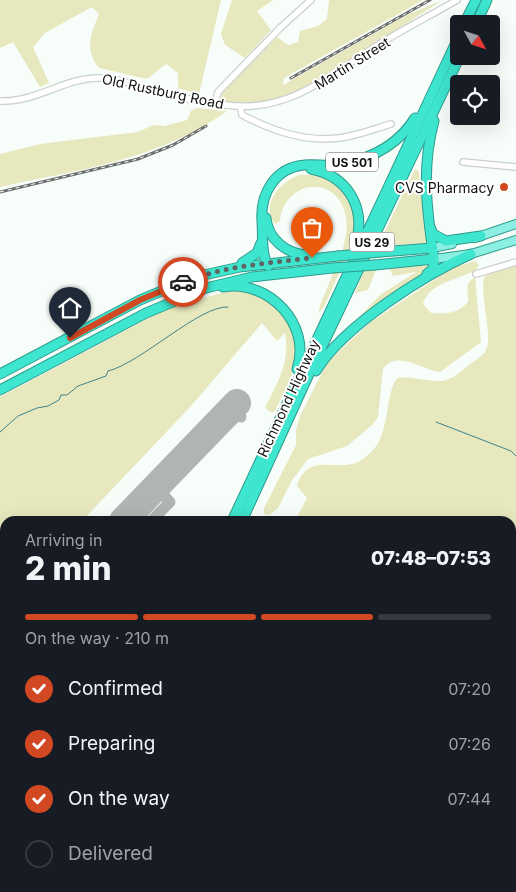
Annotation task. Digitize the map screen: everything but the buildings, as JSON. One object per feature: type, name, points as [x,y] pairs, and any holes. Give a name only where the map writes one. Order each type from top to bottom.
[{"type":"highway","points":[[480,15],[487,0]]},
{"type":"highway","points":[[468,15],[475,2]]},
{"type":"highway","name":"US 29","points":[[346,274],[450,55]]},
{"type":"highway","name":"US 501","points":[[0,374],[140,300],[251,259],[261,247],[262,202],[274,180],[295,167],[340,165],[380,151],[392,144],[410,125],[446,63]]},
{"type":"highway","points":[[286,425],[320,364],[346,334],[432,269],[434,259],[429,222],[426,163],[428,141],[435,118],[457,65]]},
{"type":"highway","name":"US 29","points":[[286,425],[457,65]]},
{"type":"highway","points":[[327,257],[289,251],[271,234],[265,210],[268,200],[272,189],[280,180],[290,174],[312,169],[324,172],[336,178],[353,198],[358,209],[359,233],[346,274]]},
{"type":"highway","points":[[429,222],[433,234],[446,241],[481,236]]},
{"type":"highway","points":[[262,235],[266,263],[270,269],[278,274]]},
{"type":"highway","points":[[212,272],[266,263],[432,248]]},
{"type":"highway","points":[[405,291],[448,264],[471,254]]},
{"type":"highway","points":[[0,390],[177,298],[228,281],[332,268],[434,259]]},
{"type":"highway","name":"Richmond Highway","points":[[234,516],[346,274]]},
{"type":"highway","points":[[177,298],[228,286],[255,290],[266,294],[277,302],[291,320],[300,341],[300,361],[287,400]]},
{"type":"highway","name":"Richmond Highway","points":[[244,516],[286,425]]},
{"type":"main road","points":[[432,248],[481,236],[516,224]]},
{"type":"main road","points":[[434,259],[471,254],[516,240]]},
{"type":"street","points":[[215,103],[218,92],[280,27],[311,0]]},
{"type":"street","name":"Martin Street","points":[[240,106],[271,104],[305,92],[376,46],[457,0]]},
{"type":"street","name":"Old Rustburg Road","points":[[0,101],[28,99],[80,81],[102,78],[215,103],[240,106]]},
{"type":"street","points":[[240,106],[242,115],[270,130],[304,138],[340,138],[391,124]]},
{"type":"street","points":[[463,162],[516,168]]},
{"type":"street","points":[[476,274],[516,262]]},
{"type":"green space","points":[[0,0],[221,0],[199,94],[178,88],[178,73],[166,64],[147,79],[99,68],[94,61],[90,48],[90,41],[99,14],[92,7],[45,33],[33,47],[49,83],[40,87],[13,42],[0,48]]},
{"type":"green space","points":[[232,0],[273,0],[257,11],[271,30],[245,58],[225,45],[221,34]]},
{"type":"green space","points":[[329,0],[423,0],[284,78],[283,85],[409,14],[443,0],[298,91],[254,104],[242,104],[220,99],[221,94],[277,37],[288,45],[298,42],[300,31],[318,26],[327,19]]},
{"type":"green space","points":[[197,108],[227,111],[175,141],[147,152],[89,168],[0,187],[0,154],[40,144],[138,132],[153,125],[164,126],[187,120],[191,111]]},
{"type":"green space","points":[[415,169],[419,172],[426,242],[422,244],[378,246]]},
{"type":"green space","points":[[299,175],[311,175],[332,182],[347,196],[355,216],[356,228],[351,249],[319,313],[321,302],[342,250],[347,228],[346,217],[343,207],[336,196],[327,190],[317,187],[297,192],[289,199],[283,209],[280,221],[275,224],[271,216],[271,201],[286,182]]},
{"type":"green space","points":[[475,261],[479,265],[476,270],[438,286],[426,297],[423,304],[431,313],[446,313],[460,309],[468,302],[467,288],[475,277],[481,342],[440,372],[410,362],[395,361],[388,363],[383,369],[378,417],[373,424],[347,446],[308,459],[292,480],[278,508],[269,515],[264,514],[264,508],[296,445],[296,430],[300,416],[325,367],[335,355],[371,322],[452,268]]},
{"type":"green space","points":[[430,265],[427,271],[361,315],[380,295],[416,272],[393,276],[389,268]]},
{"type":"green space","points":[[516,266],[516,516],[298,516],[307,498],[297,486],[301,476],[307,470],[313,466],[355,463],[371,452],[377,444],[385,424],[391,391],[398,378],[447,380],[483,354],[488,344],[483,286],[484,278],[488,274]]},
{"type":"green space","points":[[376,270],[368,290],[355,293],[364,271]]},
{"type":"green space","points":[[228,291],[254,294],[270,301],[277,307],[293,330],[297,348],[293,371],[275,411],[272,413],[265,408],[282,372],[286,354],[285,333],[277,341],[262,323],[191,406],[87,516],[0,516],[0,397],[164,310]]},
{"type":"waterway","points":[[0,432],[18,416],[37,408],[48,406],[59,400],[61,395],[67,395],[78,386],[106,376],[108,371],[137,357],[202,315],[216,309],[228,307]]},
{"type":"waterway","points":[[436,422],[511,451],[516,456]]},
{"type":"taxiway","points":[[232,408],[241,417]]},
{"type":"taxiway","points":[[156,487],[170,502],[156,516]]},
{"type":"runway","points":[[128,516],[237,403]]},
{"type":"railway","points":[[291,78],[430,0]]},
{"type":"railway","points":[[0,192],[138,159],[173,145],[206,126]]},
{"type":"way so far","points":[[183,282],[212,272],[312,258]]},
{"type":"place","name":"CVS Pharmacy","points":[[504,187]]},
{"type":"route","points":[[70,338],[140,300],[183,282]]}]
